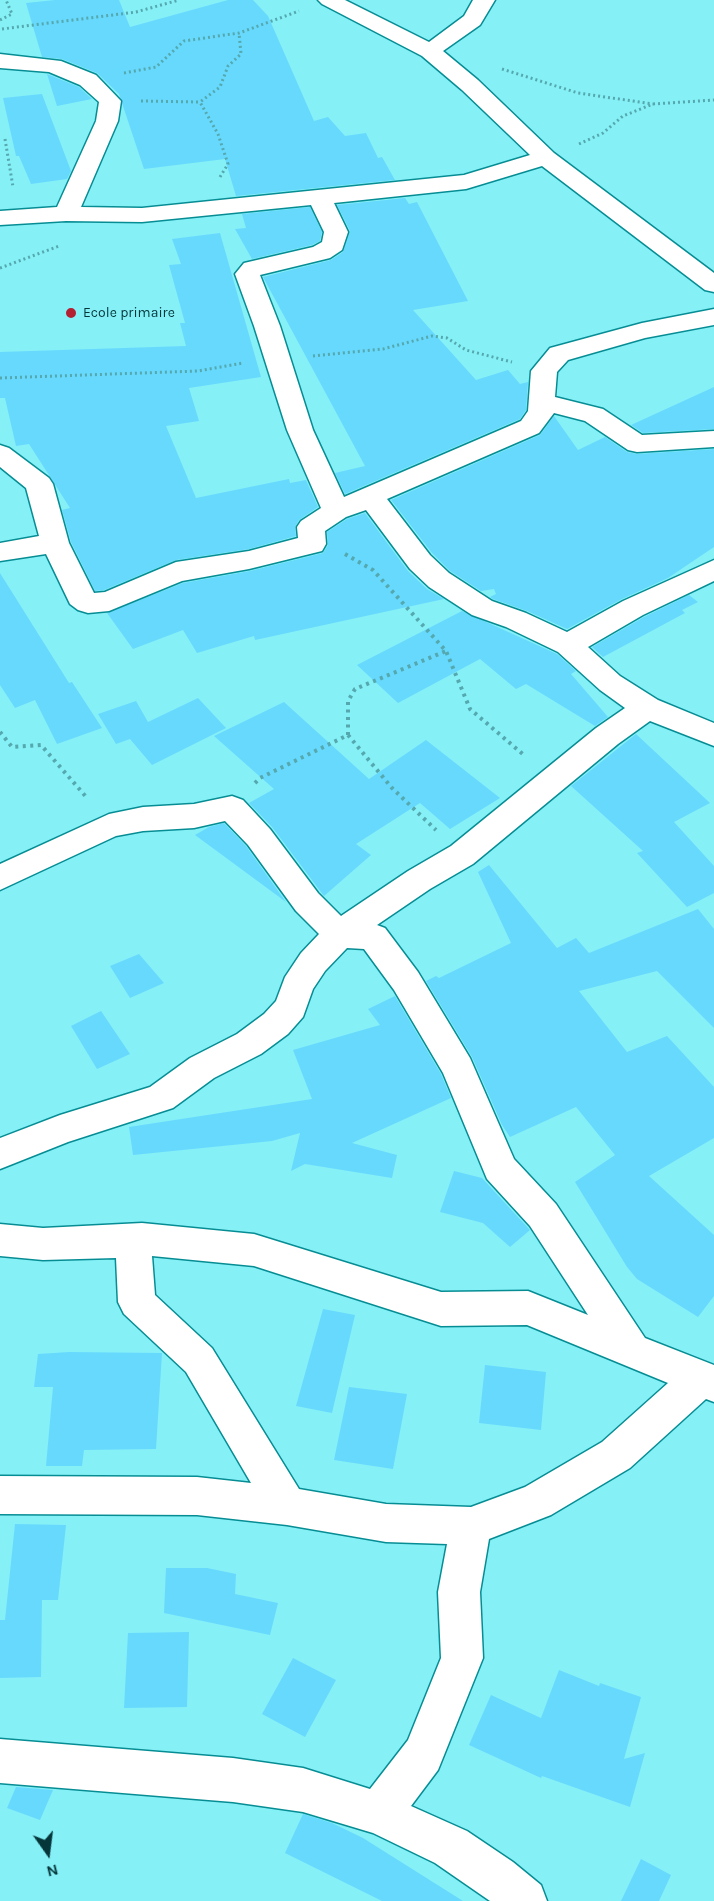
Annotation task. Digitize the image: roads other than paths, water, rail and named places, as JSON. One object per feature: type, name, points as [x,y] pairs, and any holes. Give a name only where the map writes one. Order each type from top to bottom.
[{"type":"street","points":[[330,0],[430,51],[470,85],[546,158],[714,285]]},
{"type":"street","points":[[430,51],[472,20],[484,0]]},
{"type":"street","points":[[0,61],[53,66],[88,80],[110,100],[107,121],[66,214]]},
{"type":"street","points":[[8,218],[66,214],[142,215],[466,182],[546,158]]},
{"type":"street","points":[[319,197],[336,232],[333,245],[321,253],[253,268],[248,274],[300,430],[348,506]]},
{"type":"street","points":[[0,454],[39,484],[55,543],[80,597],[88,603],[109,601],[176,572],[249,560],[312,544],[311,527],[348,506],[530,427],[541,412],[544,371],[559,354],[642,331],[714,317]]},
{"type":"street","points":[[543,402],[594,415],[638,444],[714,439]]},
{"type":"street","points":[[348,506],[374,501],[420,562],[439,580],[463,597],[482,608],[516,620],[568,645],[610,683],[647,708],[714,735]]},
{"type":"street","points":[[0,552],[55,543]]},
{"type":"street","points":[[568,645],[633,608],[714,570]]},
{"type":"street","points":[[0,1154],[60,1130],[161,1098],[202,1068],[249,1044],[276,1024],[291,1007],[297,986],[313,962],[339,934],[419,880],[462,855],[607,735],[647,708]]},
{"type":"street","points":[[0,878],[109,826],[143,819],[194,816],[232,808],[259,837],[307,902],[339,934],[374,937],[406,981],[458,1068],[500,1168],[543,1215],[631,1349]]},
{"type":"street","points":[[0,1240],[43,1245],[142,1239],[254,1250],[441,1309],[528,1308],[708,1381],[616,1455],[537,1502],[471,1526],[386,1522],[287,1506],[197,1496],[0,1495]]},
{"type":"street","points":[[133,1241],[137,1302],[199,1360],[287,1506]]},
{"type":"street","points":[[378,1814],[423,1755],[462,1658],[459,1592],[471,1526]]},
{"type":"street","points":[[0,1761],[233,1780],[303,1790],[378,1814],[452,1847],[497,1878],[525,1901]]},
{"type":"place","name":"Ecole primaire","points":[[71,313]]}]
